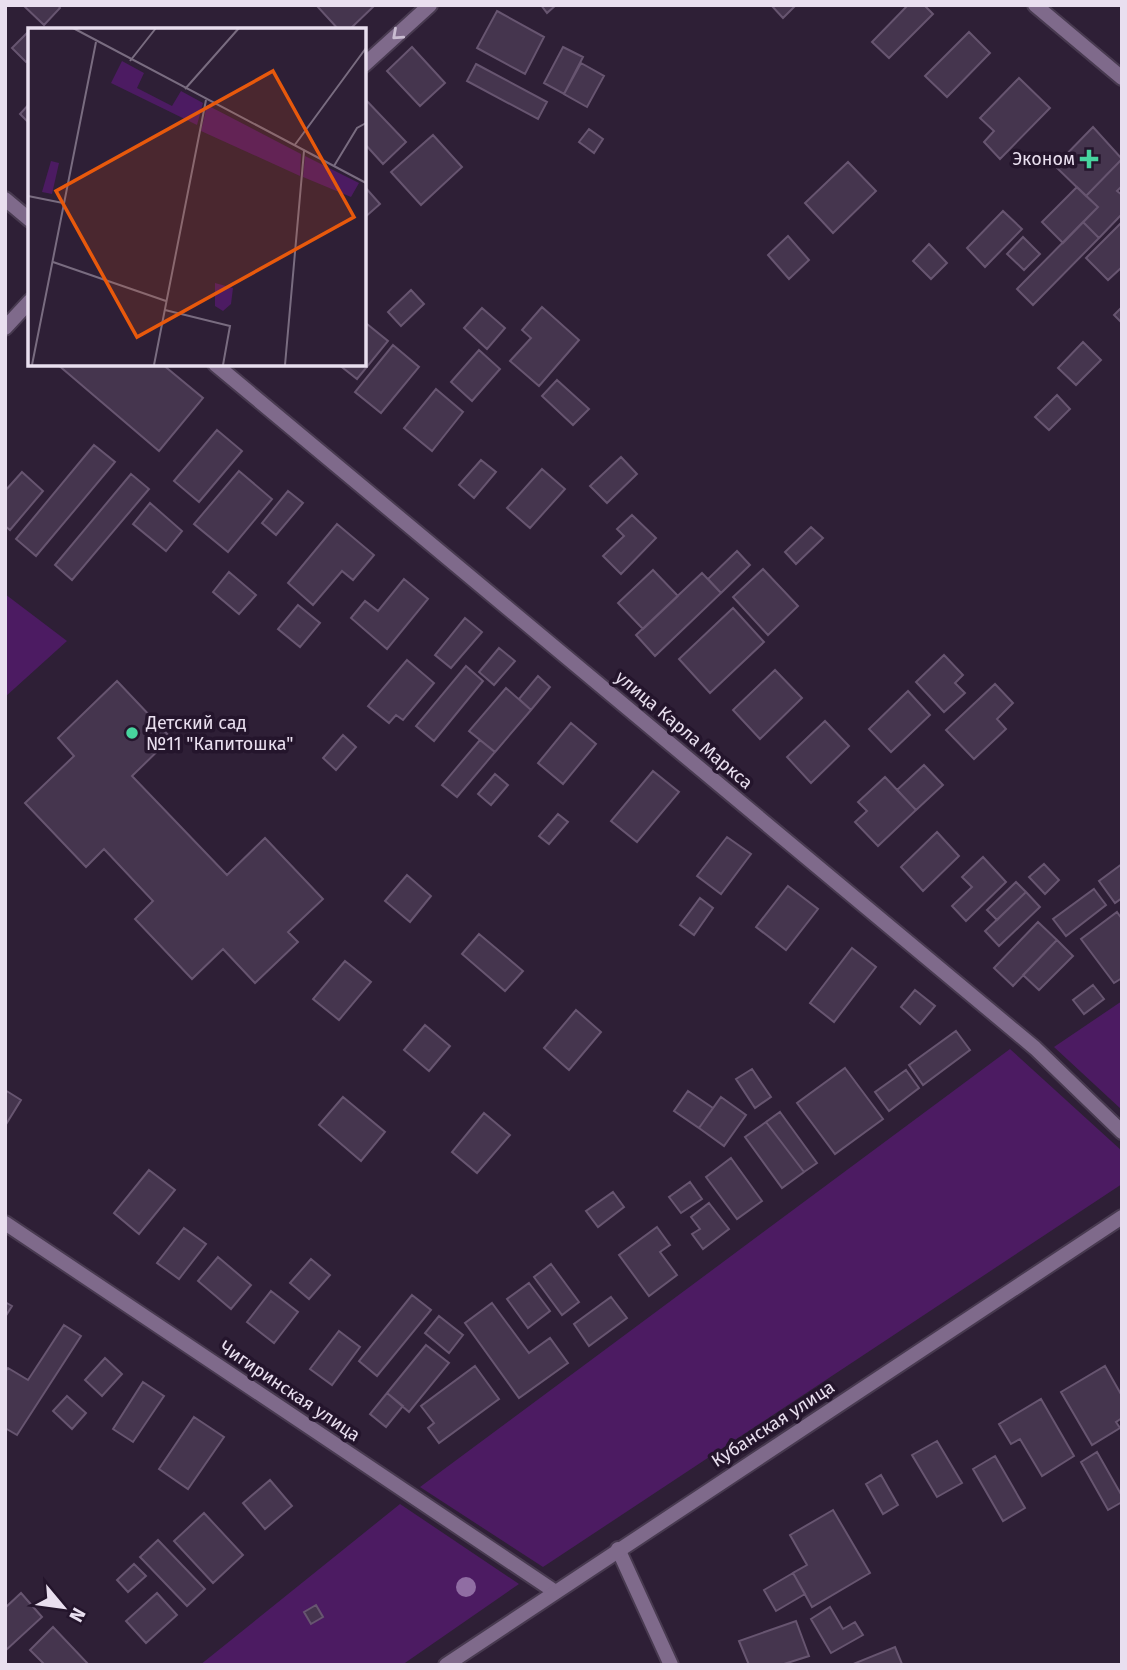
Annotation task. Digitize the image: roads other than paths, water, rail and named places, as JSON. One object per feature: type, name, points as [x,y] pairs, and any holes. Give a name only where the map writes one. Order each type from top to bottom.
[{"type":"street","points":[[366,63],[430,5]]},
{"type":"street","points":[[1035,5],[1122,78]]},
{"type":"street","points":[[5,199],[28,218]]},
{"type":"street","points":[[5,328],[28,303]]},
{"type":"street","name":"улица Карла Маркса","points":[[217,366],[1035,1048],[1122,1132]]},
{"type":"street","name":"Кубанская улица","points":[[446,1665],[1122,1217]]},
{"type":"street","name":"Чигиринская улица","points":[[5,1223],[554,1591]]},
{"type":"street","points":[[618,1549],[671,1665]]},
{"type":"place","name":"Эконом","points":[[1089,159]]},
{"type":"place","name":"Детский сад №11 \"Капитошка\"","points":[[132,733]]}]
